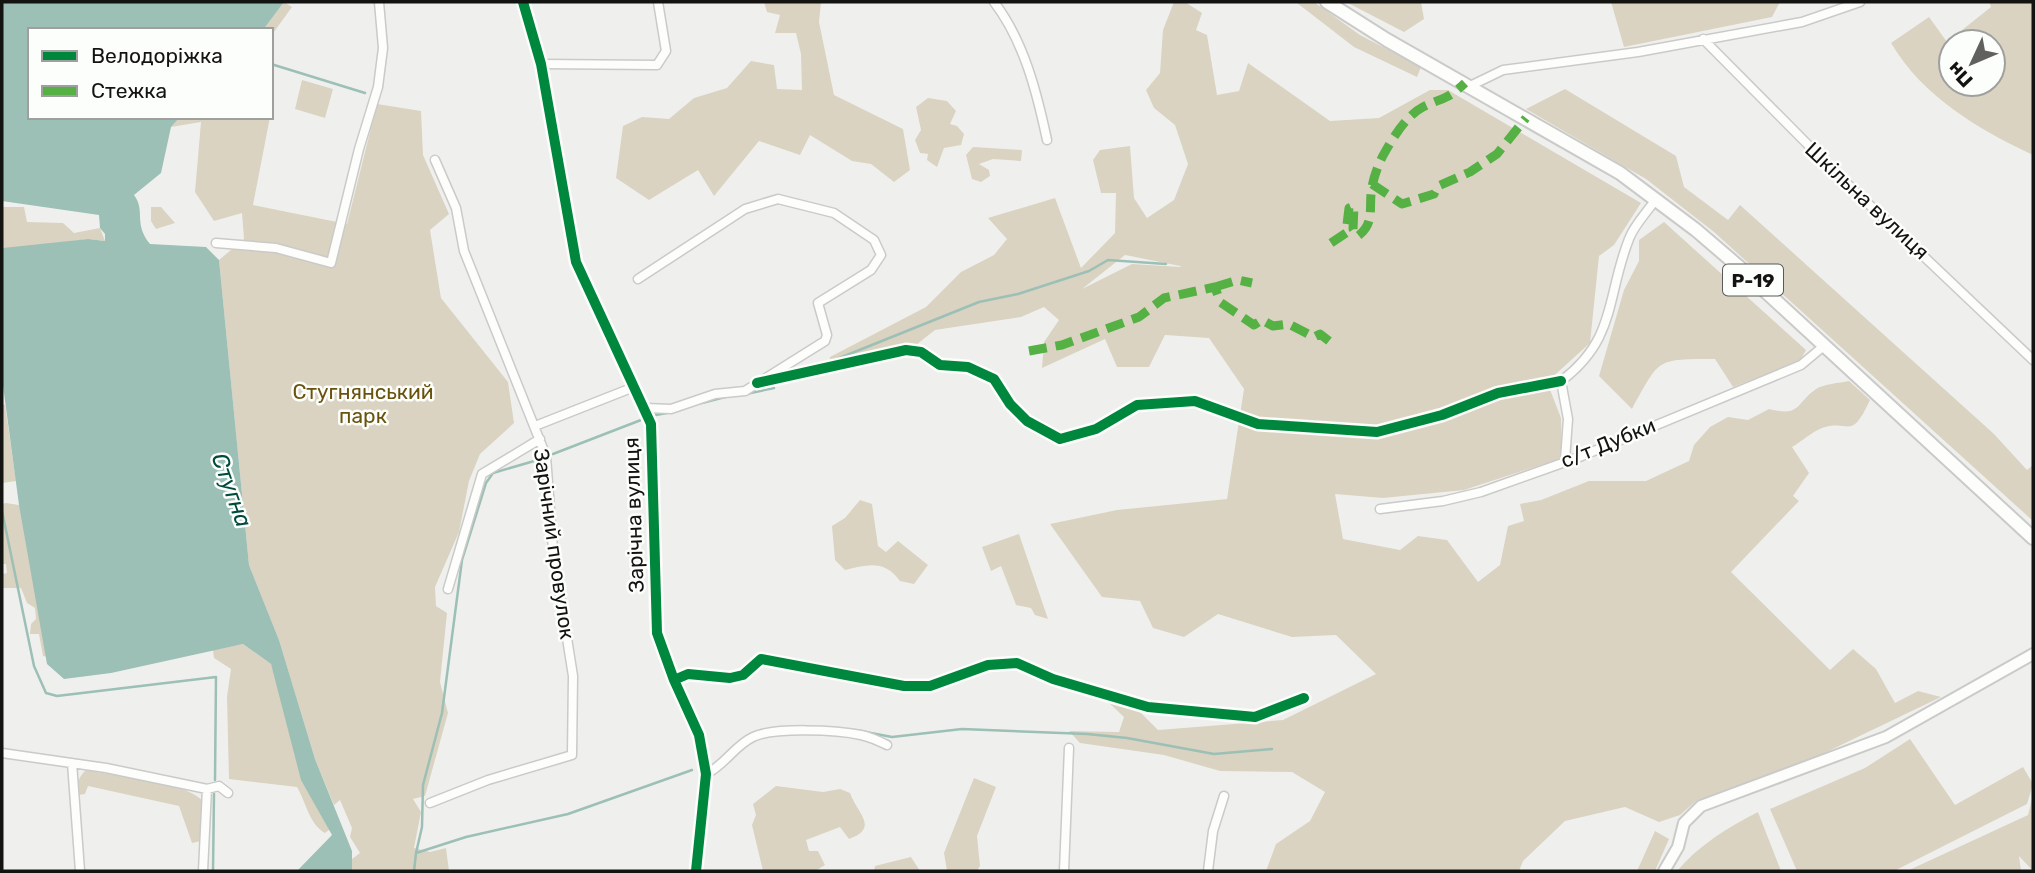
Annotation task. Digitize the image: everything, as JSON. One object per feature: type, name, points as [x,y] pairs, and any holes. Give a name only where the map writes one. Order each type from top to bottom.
[{"type":"main road","name":"Р-19","points":[[1327,2],[1620,173],[1656,199],[1704,237],[1825,345],[2033,538]]},
{"type":"street","points":[[216,243],[276,248],[331,263],[378,87],[383,48],[379,2]]},
{"type":"street","name":"Зарічна вулиця","points":[[523,2],[541,64],[576,262],[646,408],[651,424],[657,633],[674,680],[699,735],[706,774],[696,871]]},
{"type":"street","points":[[541,64],[657,65],[666,51],[658,2]]},
{"type":"street","points":[[994,2],[1003,13],[1036,87],[1047,140]]},
{"type":"street","points":[[1470,86],[1503,70],[1639,52],[1802,22],[1860,2]]},
{"type":"street","name":"Шкільна вулиця","points":[[1703,39],[1839,176],[2033,360]]},
{"type":"street","name":"Зарічний провулок","points":[[430,803],[488,780],[572,755],[573,676],[553,550],[547,456],[468,264],[459,235],[456,208],[435,160]]},
{"type":"street","points":[[638,279],[745,209],[778,199],[834,214],[874,240],[881,255],[871,270],[818,303],[827,335],[825,341],[745,391],[715,394],[671,409],[646,408]]},
{"type":"street","points":[[757,383],[906,350],[921,352],[940,365],[968,367],[994,379],[1010,404],[1027,421],[1060,439],[1096,429],[1137,405],[1195,401],[1258,424],[1377,432],[1435,417],[1498,393],[1560,381],[1584,364],[1601,338],[1629,237],[1656,199]]},
{"type":"street","name":"с/т Дубки","points":[[1380,509],[1470,496],[1582,456],[1801,365],[1825,345]]},
{"type":"street","points":[[1560,381],[1568,419],[1565,460]]},
{"type":"street","points":[[535,426],[634,387]]},
{"type":"street","points":[[447,589],[482,474],[540,439]]},
{"type":"street","points":[[1664,871],[1678,847],[1684,822],[1701,806],[1886,737],[2033,654]]},
{"type":"street","points":[[674,680],[688,674],[730,678],[743,675],[761,659],[904,686],[930,686],[988,666],[1017,663],[1053,679],[1148,707],[1255,716],[1304,698]]},
{"type":"street","points":[[706,774],[721,767],[736,749],[753,737],[772,732],[863,735],[887,745]]},
{"type":"street","points":[[1064,871],[1069,747]]},
{"type":"street","points":[[2,752],[207,789],[219,786],[228,793]]},
{"type":"street","points":[[72,763],[80,871]]},
{"type":"street","points":[[203,871],[207,789]]},
{"type":"street","points":[[1208,871],[1213,831],[1224,796]]},
{"type":"green space","points":[[284,2],[292,7],[273,33],[273,28],[264,28]]},
{"type":"green space","points":[[764,2],[821,2],[819,22],[834,95],[903,129],[910,170],[894,182],[871,164],[852,161],[810,135],[800,155],[759,141],[714,196],[698,170],[649,200],[616,178],[623,126],[642,117],[669,119],[694,98],[727,88],[751,61],[774,65],[777,89],[802,90],[801,54],[796,33],[775,33],[780,15],[767,12]]},
{"type":"green space","points":[[1174,2],[1185,2],[1202,13],[1196,30],[1207,35],[1217,95],[1239,91],[1248,63],[1330,121],[1379,118],[1430,90],[1448,90],[1641,203],[1614,245],[1599,256],[1590,343],[1547,382],[1561,418],[1562,458],[1464,490],[1383,498],[1335,494],[1343,539],[1400,550],[1418,536],[1447,540],[1478,582],[1500,565],[1508,526],[1524,521],[1520,504],[1541,500],[1589,481],[1646,481],[1689,461],[1694,445],[1710,427],[1728,417],[1748,420],[1769,409],[1792,410],[1816,389],[1849,381],[1870,400],[1863,413],[1853,425],[1822,428],[1792,447],[1809,473],[1793,496],[1799,501],[1731,572],[1830,670],[1853,649],[1876,669],[1895,703],[1918,691],[1941,697],[1791,769],[1696,801],[1680,815],[1659,822],[1625,807],[1565,821],[1523,861],[1519,871],[1266,871],[1276,844],[1310,821],[1325,792],[1292,772],[1220,771],[1164,755],[1080,743],[1069,731],[1119,732],[1124,717],[1106,700],[1137,709],[1158,730],[1283,720],[1376,674],[1336,635],[1292,637],[1218,614],[1184,637],[1153,628],[1140,601],[1102,597],[1050,524],[1117,510],[1227,499],[1244,389],[1209,338],[1165,335],[1149,367],[1117,367],[1105,339],[1042,368],[1044,342],[1059,320],[1044,307],[1021,317],[935,330],[916,345],[829,366],[830,357],[926,307],[961,272],[994,255],[1007,239],[988,218],[1055,198],[1081,268],[1115,233],[1116,193],[1101,193],[1093,160],[1100,150],[1130,146],[1134,198],[1147,218],[1174,200],[1188,164],[1175,125],[1154,108],[1146,90],[1160,73],[1163,30]],"holes":[[[1125,255],[1180,266],[1132,264],[1082,289]]]},
{"type":"green space","points":[[1314,2],[1360,35],[1421,67],[1417,77],[1354,47],[1297,3]]},
{"type":"green space","points":[[1346,2],[1421,2],[1424,19],[1404,32]]},
{"type":"green space","points":[[1611,2],[1780,2],[1772,17],[1624,47]]},
{"type":"green space","points":[[1989,2],[2033,2],[2033,155],[1972,122],[1939,98],[2007,98],[2007,28],[1965,28],[1991,7]]},
{"type":"green space","points":[[1929,17],[1937,28],[1937,97],[1919,80],[1891,43]]},
{"type":"green space","points":[[302,80],[333,89],[325,118],[295,109]]},
{"type":"green space","points":[[1565,89],[1676,156],[1684,187],[1728,220],[1740,205],[1994,434],[2027,470],[2033,465],[2033,521],[1714,232],[1646,179],[1526,109]]},
{"type":"green space","points":[[928,98],[947,101],[956,111],[950,124],[957,126],[964,134],[961,145],[944,148],[937,167],[927,160],[928,154],[920,153],[915,140],[921,130],[916,107]]},
{"type":"green space","name":"Стугнянський парк","points":[[377,104],[421,111],[423,155],[449,214],[430,230],[441,298],[508,382],[514,423],[480,454],[469,481],[459,532],[435,587],[436,606],[447,613],[440,682],[448,713],[425,796],[413,799],[421,812],[414,848],[430,852],[446,848],[449,871],[352,871],[352,859],[360,853],[350,837],[352,828],[340,800],[334,805],[315,759],[279,640],[249,565],[219,260],[244,239],[242,213],[214,221],[195,192],[201,122],[171,127],[178,119],[270,119],[253,205],[347,224]]},
{"type":"green space","points":[[973,147],[1022,150],[1021,161],[993,159],[979,164],[989,170],[990,176],[981,182],[972,179],[966,155]]},
{"type":"green space","points":[[2,207],[24,207],[27,222],[63,223],[74,233],[100,228],[105,241],[88,239],[2,250]]},
{"type":"green space","points":[[151,207],[161,207],[175,223],[156,229],[151,221]]},
{"type":"green space","points":[[1664,222],[1806,350],[1800,361],[1733,387],[1715,359],[1670,361],[1655,371],[1632,409],[1599,376],[1624,290],[1639,261],[1639,240]]},
{"type":"green space","points":[[2,404],[5,405],[16,481],[2,483]]},
{"type":"green space","points":[[860,500],[872,504],[878,546],[886,552],[898,541],[928,565],[914,584],[900,581],[888,570],[876,565],[845,570],[835,560],[832,526],[845,518]]},
{"type":"green space","points":[[2,504],[19,505],[38,556],[54,658],[43,656],[39,634],[30,634],[31,624],[36,619],[35,608],[27,603],[21,588],[2,588],[2,574],[7,573],[6,564],[2,564]]},
{"type":"green space","points":[[1019,534],[1048,619],[1035,615],[1031,608],[1016,605],[1001,566],[991,571],[982,547]]},
{"type":"green space","points":[[243,644],[271,664],[328,822],[329,830],[325,833],[311,818],[297,787],[229,779],[227,697],[231,669],[214,658],[213,650]]},
{"type":"green space","points":[[1910,739],[1955,805],[2023,767],[2033,784],[2027,804],[1894,871],[1797,871],[1770,809],[1865,768]]},
{"type":"green space","points":[[86,770],[149,780],[195,795],[204,802],[201,841],[192,843],[179,806],[88,786],[85,794],[79,795],[78,782]]},
{"type":"green space","points":[[974,778],[996,787],[977,836],[980,866],[977,871],[947,871],[944,853]]},
{"type":"green space","points":[[776,786],[823,792],[840,789],[850,793],[864,819],[863,830],[849,839],[840,827],[806,840],[809,851],[818,851],[825,865],[815,871],[763,871],[752,825],[756,815],[753,804]]},
{"type":"green space","points":[[2033,795],[2033,871],[2019,856],[2021,871],[1907,871],[2028,815]]},
{"type":"green space","points":[[1758,812],[1781,871],[1677,871],[1714,838]]},
{"type":"green space","points":[[1655,831],[1669,839],[1655,871],[1637,871]]},
{"type":"green space","points":[[911,857],[920,871],[874,871],[875,866]]},
{"type":"water","name":"Стугна","points":[[2,2],[284,2],[264,28],[28,28],[28,119],[178,119],[171,127],[161,173],[134,195],[139,206],[142,230],[150,244],[206,247],[219,260],[249,565],[279,640],[315,759],[352,851],[352,871],[297,871],[332,835],[301,780],[271,664],[243,644],[111,673],[64,679],[47,664],[19,505],[2,378],[2,250],[88,239],[105,241],[105,234],[100,228],[99,215],[2,201]]},
{"type":"waterway","points":[[273,65],[365,93]]},
{"type":"waterway","points":[[801,369],[837,359],[979,302],[1018,294],[1089,271],[1108,260],[1166,264]]},
{"type":"waterway","points":[[746,394],[774,388]]},
{"type":"waterway","points":[[702,403],[729,396]]},
{"type":"waterway","points":[[656,415],[672,412]]},
{"type":"waterway","points":[[553,454],[641,420]]},
{"type":"waterway","points":[[416,853],[422,827],[423,785],[442,713],[462,560],[486,483],[493,473],[541,459]]},
{"type":"waterway","points":[[2,511],[34,666],[46,693],[57,696],[216,677],[215,780]]},
{"type":"waterway","points":[[761,730],[789,727]]},
{"type":"waterway","points":[[855,730],[892,737],[962,729],[1087,734],[1127,738],[1214,754],[1272,749]]},
{"type":"waterway","points":[[414,871],[416,853],[466,837],[568,814],[692,770]]},
{"type":"waterway","points":[[213,871],[214,794]]},
{"type":"marked path","points":[[1331,243],[1346,233],[1349,208],[1354,206],[1353,229],[1358,236],[1364,231],[1369,220],[1372,187],[1377,169],[1406,121],[1423,107],[1449,95],[1465,83]]},
{"type":"marked path","points":[[1372,184],[1402,204],[1434,194],[1438,186],[1470,172],[1497,154],[1526,118]]},
{"type":"marked path","points":[[1215,287],[1238,280],[1252,283]]},
{"type":"marked path","points":[[1029,351],[1062,345],[1139,317],[1164,298],[1215,287],[1220,302],[1254,325],[1262,320],[1273,326],[1289,324],[1314,337],[1320,334],[1329,341]]},
{"type":"cycle path","points":[[523,2],[541,64],[576,262],[651,424],[657,633],[674,680],[699,735],[706,774],[696,871]]},
{"type":"cycle path","points":[[757,383],[906,350],[921,352],[940,365],[968,367],[994,379],[1010,404],[1027,421],[1060,439],[1096,429],[1137,405],[1195,401],[1258,424],[1377,432],[1442,415],[1498,393],[1561,381]]},
{"type":"cycle path","points":[[674,680],[688,674],[730,678],[743,675],[761,659],[904,686],[930,686],[988,665],[1017,663],[1053,679],[1148,707],[1255,717],[1304,698]]}]
